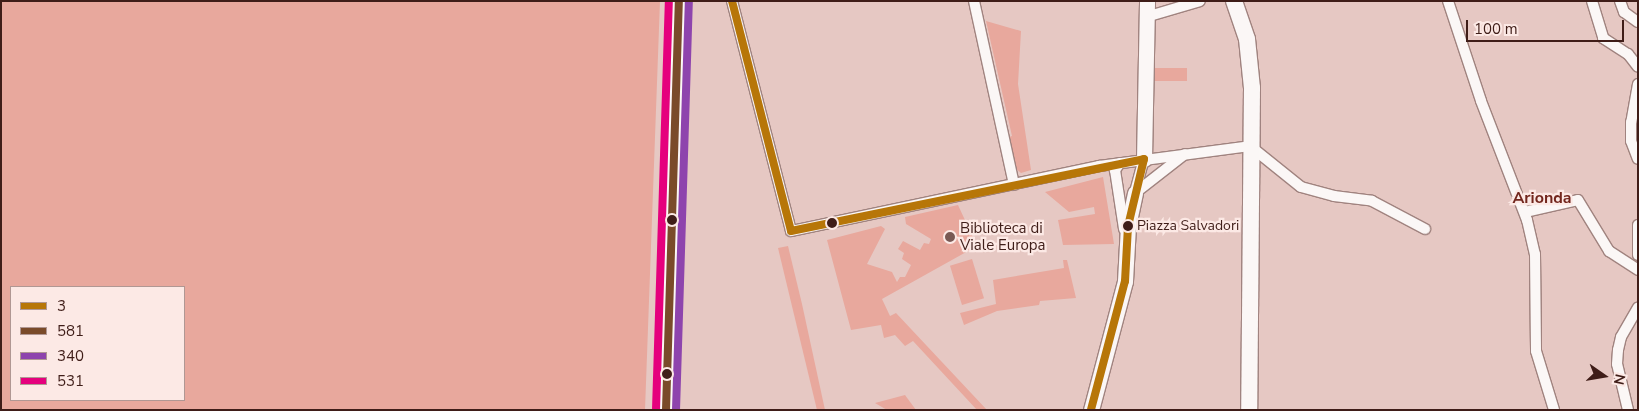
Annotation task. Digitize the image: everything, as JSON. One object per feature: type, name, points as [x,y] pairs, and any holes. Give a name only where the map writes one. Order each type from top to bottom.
[{"type":"main road","points":[[1234,1],[1250,64],[1249,410]]},
{"type":"street","points":[[666,410],[679,1]]},
{"type":"street","points":[[732,1],[791,231],[1099,166],[1250,146],[1301,186],[1334,196],[1372,201],[1425,229]]},
{"type":"street","points":[[974,1],[1014,184]]},
{"type":"street","points":[[1090,410],[1125,281],[1126,244],[1135,193],[1144,159],[1147,1]]},
{"type":"street","points":[[1146,17],[1200,1]]},
{"type":"street","points":[[1448,1],[1484,109],[1525,212],[1535,254],[1536,351],[1554,410]]},
{"type":"street","points":[[1592,1],[1604,38],[1628,54],[1638,67]]},
{"type":"street","points":[[1620,1],[1624,12],[1638,22]]},
{"type":"street","points":[[1638,84],[1631,122],[1631,141],[1638,159]]},
{"type":"street","points":[[1099,166],[1116,176],[1128,193],[1135,193],[1185,154]]},
{"type":"street","points":[[1120,163],[1116,166],[1116,176],[1126,244]]},
{"type":"street","points":[[1525,212],[1578,200],[1609,251],[1638,270]]},
{"type":"street","points":[[1638,225],[1638,255]]},
{"type":"street","points":[[1628,410],[1617,364],[1618,350],[1621,337],[1638,307]]},
{"type":"shaded area","points":[[1,1],[660,1],[645,410],[1,410]]},
{"type":"shaded area","points":[[986,21],[1021,31],[1018,84],[1031,170],[1021,173],[1015,168],[1009,137],[1012,136]]},
{"type":"shaded area","points":[[1151,68],[1187,68],[1187,81],[1151,81]]},
{"type":"shaded area","points":[[1103,177],[1114,244],[1063,245],[1058,220],[1095,214],[1094,207],[1069,212],[1045,192]]},
{"type":"shaded area","points":[[958,205],[977,246],[882,299],[890,316],[896,313],[987,410],[977,410],[913,341],[905,346],[895,335],[884,338],[881,325],[851,330],[827,240],[881,226],[885,229],[867,264],[892,272],[897,282],[900,277],[905,277],[911,265],[902,259],[904,253],[898,249],[903,241],[920,250],[924,243],[929,244],[931,239],[906,224],[905,217]]},
{"type":"shaded area","points":[[788,246],[825,410],[817,410],[778,248]]},
{"type":"shaded area","points":[[972,259],[984,298],[962,305],[950,266]]},
{"type":"shaded area","points":[[1063,260],[1067,260],[1076,298],[1040,301],[1039,305],[997,311],[964,325],[960,313],[996,304],[993,280],[1064,268]]},
{"type":"shaded area","points":[[905,395],[916,410],[887,410],[875,403]]},
{"type":"transit line","name":"531","points":[[656,410],[669,1]]},
{"type":"transit line","name":"581","points":[[666,410],[679,1]]},
{"type":"transit line","name":"340","points":[[676,410],[689,1]]},
{"type":"transit line","name":"3","points":[[732,1],[791,231]]},
{"type":"transit line","name":"3","points":[[791,231],[1144,159],[1128,226],[1125,281],[1091,410]]},
{"type":"place","name":"Piazza Salvadori","points":[[1128,226]]},
{"type":"place","name":"Biblioteca di Viale Europa","points":[[950,237]]},
{"type":"district","name":"Arionda","points":[[1542,198]]}]
